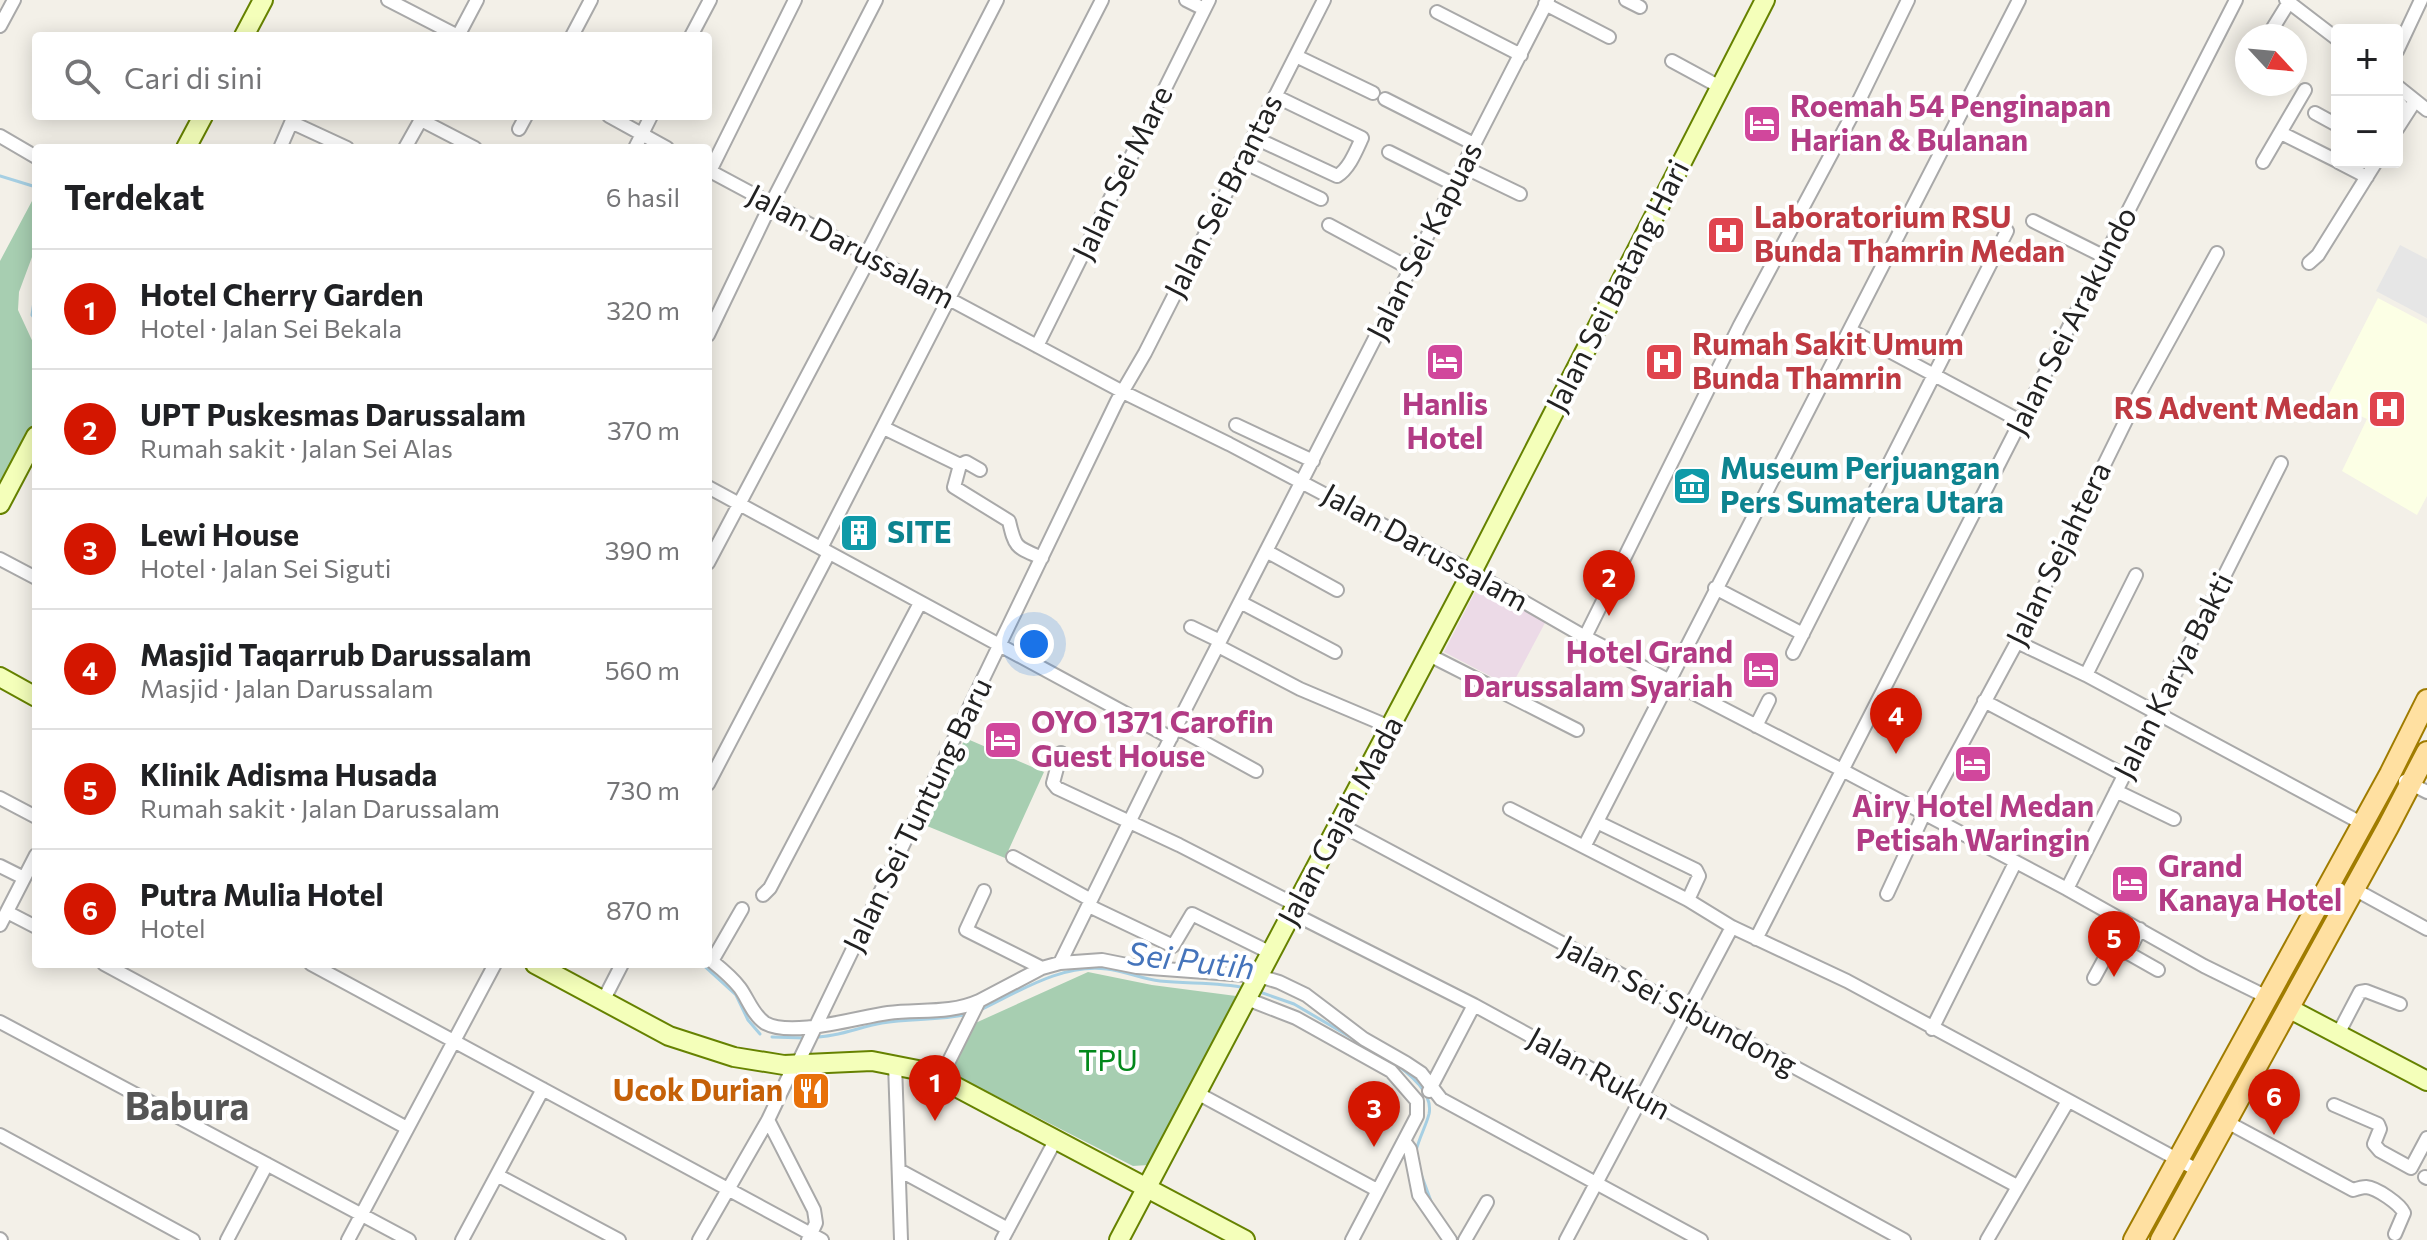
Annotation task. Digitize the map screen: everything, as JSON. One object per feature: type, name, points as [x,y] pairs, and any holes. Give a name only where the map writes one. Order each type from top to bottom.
[{"type":"main road","points":[[2134,1240],[2363,824],[2427,700]]},
{"type":"main road","points":[[2161,1240],[2354,889],[2419,788],[2427,752]]},
{"type":"main road","points":[[2267,997],[2288,1008]]},
{"type":"street","points":[[0,26],[14,0]]},
{"type":"street","points":[[246,32],[263,0]]},
{"type":"street","points":[[388,0],[450,32]]},
{"type":"street","points":[[460,32],[477,0]]},
{"type":"street","points":[[574,32],[591,0]]},
{"type":"street","points":[[693,32],[710,0]]},
{"type":"street","points":[[712,165],[795,0]]},
{"type":"street","points":[[712,327],[876,0]]},
{"type":"street","points":[[712,555],[997,0]]},
{"type":"street","points":[[712,776],[884,428],[1102,0]]},
{"type":"street","points":[[1186,0],[1206,5]]},
{"type":"street","name":"Jalan Sei Brantas","points":[[1123,392],[1324,0]]},
{"type":"street","points":[[1626,0],[1640,7]]},
{"type":"street","name":"Jalan Sei Batang Hari","points":[[1472,572],[1765,0]]},
{"type":"street","points":[[1585,637],[1740,325],[1831,157],[1908,0]]},
{"type":"street","points":[[1585,845],[2019,0]]},
{"type":"street","name":"Jalan Sei Arakundo","points":[[1756,939],[2236,0]]},
{"type":"street","points":[[2403,38],[2421,0]]},
{"type":"street","points":[[2275,24],[2287,1],[2331,34]]},
{"type":"street","points":[[1546,2],[1609,37]]},
{"type":"street","name":"Jalan Sei Kapuas","points":[[1060,963],[1173,733],[1546,2]]},
{"type":"street","name":"Jalan Sei Mare","points":[[1037,346],[1206,5]]},
{"type":"street","points":[[1437,12],[1521,55]]},
{"type":"street","points":[[1296,56],[1373,93]]},
{"type":"street","points":[[1672,61],[1720,87]]},
{"type":"street","points":[[2403,91],[2427,110]]},
{"type":"street","points":[[1253,137],[1337,176],[1357,149],[1362,138],[1275,96]]},
{"type":"street","points":[[2263,162],[2302,96]]},
{"type":"street","points":[[1385,99],[1474,144]]},
{"type":"street","points":[[2403,120],[2415,101]]},
{"type":"street","points":[[2315,113],[2331,122]]},
{"type":"street","points":[[188,144],[201,120]]},
{"type":"street","points":[[282,144],[294,120]]},
{"type":"street","points":[[296,120],[340,144]]},
{"type":"street","points":[[407,144],[421,120]]},
{"type":"street","points":[[426,120],[468,144]]},
{"type":"street","points":[[519,129],[524,120]]},
{"type":"street","points":[[616,120],[660,144]]},
{"type":"street","points":[[637,144],[649,120]]},
{"type":"street","points":[[2281,133],[2331,158]]},
{"type":"street","points":[[0,136],[32,155]]},
{"type":"street","points":[[1389,152],[1455,185]]},
{"type":"street","points":[[1241,161],[1321,199]]},
{"type":"street","points":[[1464,167],[1520,194]]},
{"type":"street","points":[[2350,168],[2367,177]]},
{"type":"street","points":[[2309,263],[2318,255],[2372,168]]},
{"type":"street","name":"Jalan Darussalam","points":[[712,173],[1123,392],[1472,572],[1585,637],[2267,997]]},
{"type":"street","points":[[2033,221],[2103,256]]},
{"type":"street","points":[[1329,225],[1409,268]]},
{"type":"street","points":[[1793,653],[2007,231]]},
{"type":"street","name":"Jalan Sejahtera","points":[[1887,894],[1924,814],[2017,642],[2128,414],[2217,253]]},
{"type":"street","points":[[1850,330],[2022,422]]},
{"type":"street","name":"Jalan Sei Tuntung Baru","points":[[699,1240],[768,1120],[888,881],[1123,392]]},
{"type":"street","points":[[1236,425],[1313,461]]},
{"type":"street","points":[[884,428],[960,465]]},
{"type":"street","points":[[0,504],[32,444]]},
{"type":"street","points":[[980,470],[966,462],[960,465],[954,487],[1009,521],[1013,543],[1042,558]]},
{"type":"street","name":"Jalan Karya Bakti","points":[[2067,889],[2281,463]]},
{"type":"street","points":[[712,489],[999,647],[1256,771]]},
{"type":"street","points":[[1266,551],[1337,590]]},
{"type":"street","points":[[0,559],[32,576]]},
{"type":"street","name":"Jalan Gajah Mada","points":[[1119,1240],[1472,572]]},
{"type":"street","points":[[2086,675],[2136,575]]},
{"type":"street","points":[[1715,588],[1803,634]]},
{"type":"street","points":[[1240,602],[1335,652]]},
{"type":"street","points":[[763,895],[770,888],[920,603]]},
{"type":"street","points":[[1191,627],[1300,689],[1390,727]]},
{"type":"street","points":[[2017,642],[2086,675],[2363,824]]},
{"type":"street","points":[[1429,655],[1577,730]]},
{"type":"street","points":[[0,677],[32,695]]},
{"type":"street","points":[[1756,726],[1769,700]]},
{"type":"street","points":[[1984,701],[2124,775]]},
{"type":"street","name":"Jalan Rukun","points":[[1061,753],[1054,786],[1131,823],[1474,1005],[1904,1240]]},
{"type":"street","points":[[2390,774],[2419,788]]},
{"type":"street","points":[[2116,791],[2174,819]]},
{"type":"street","points":[[0,798],[32,815]]},
{"type":"street","points":[[1510,809],[1585,845],[1732,927],[1847,981],[2199,1171]]},
{"type":"street","points":[[1597,822],[1696,870],[1699,876],[1688,900]]},
{"type":"street","name":"Jalan Sei Sibundong","points":[[1339,824],[2017,1186]]},
{"type":"street","points":[[1013,857],[1090,903],[1173,946],[1192,914],[1271,953]]},
{"type":"street","points":[[0,925],[32,863]]},
{"type":"street","points":[[1932,1029],[2015,863]]},
{"type":"street","points":[[0,866],[24,878]]},
{"type":"street","points":[[2354,889],[2427,929]]},
{"type":"street","points":[[984,891],[966,930],[1042,968]]},
{"type":"street","points":[[712,957],[742,909]]},
{"type":"street","points":[[7,912],[32,925]]},
{"type":"street","points":[[2094,978],[2125,921]]},
{"type":"street","points":[[1566,1240],[1732,927]]},
{"type":"street","points":[[2140,929],[2128,953],[2158,970]]},
{"type":"street","points":[[712,962],[736,983],[762,1021],[811,1034],[904,1011],[964,1008],[1042,968],[1060,963],[1102,960],[1306,995],[1364,1039],[1421,1073],[1425,1094]]},
{"type":"street","points":[[111,968],[407,1128]]},
{"type":"street","points":[[318,968],[814,1238],[816,1217],[812,1203],[768,1120]]},
{"type":"street","points":[[348,1240],[493,968]]},
{"type":"street","points":[[542,968],[669,1036],[700,1047],[744,1059],[796,1065],[872,1061],[941,1077],[1241,1239]]},
{"type":"street","points":[[603,1001],[620,968]]},
{"type":"street","points":[[1253,987],[1296,1018],[1391,1071],[1425,1094],[1441,1099],[1701,1240]]},
{"type":"street","points":[[2338,1034],[2360,992],[2366,991],[2400,1004]]},
{"type":"street","points":[[941,1077],[978,1003]]},
{"type":"street","points":[[1352,1240],[1417,1116],[1425,1094],[1474,1005]]},
{"type":"street","points":[[2288,1008],[2427,1081]]},
{"type":"street","points":[[0,1022],[409,1240]]},
{"type":"street","points":[[895,1064],[901,1240]]},
{"type":"street","points":[[462,1240],[543,1089]]},
{"type":"street","points":[[1197,1093],[1377,1190]]},
{"type":"street","points":[[1987,1240],[2068,1101]]},
{"type":"street","points":[[2334,1105],[2378,1124],[2380,1129],[2374,1144],[2380,1151],[2411,1168],[2427,1138]]},
{"type":"street","points":[[2227,1122],[2353,1190],[2370,1188],[2402,1207],[2404,1213],[2395,1234]]},
{"type":"street","points":[[0,1135],[193,1240]]},
{"type":"street","points":[[899,1170],[1005,1234],[1056,1139]]},
{"type":"street","points":[[1404,1141],[1410,1149],[1419,1195],[1450,1240]]},
{"type":"street","points":[[227,1240],[267,1164]]},
{"type":"street","points":[[497,1175],[619,1240]]},
{"type":"street","points":[[1465,1240],[1487,1202]]},
{"type":"shaded area","points":[[2400,245],[2427,259],[2427,318],[2376,291]]},
{"type":"shaded area","name":"RS Advent Medan","points":[[2378,298],[2427,324],[2427,496],[2417,515],[2342,471],[2367,419],[2326,400]]},
{"type":"shaded area","points":[[1478,586],[1546,621],[1511,687],[1444,652]]},
{"type":"green space","points":[[32,201],[32,257],[19,292],[18,310],[32,340],[32,430],[0,490],[0,261]]},
{"type":"green space","points":[[965,738],[1044,772],[1005,858],[927,826]]},
{"type":"green space","name":"TPU","points":[[1088,972],[1152,985],[1236,996],[1148,1165],[1133,1166],[947,1071],[971,1025]]},
{"type":"waterway","name":"Sei Putih","points":[[0,176],[32,186]]},
{"type":"waterway","name":"Sei Putih","points":[[706,968],[736,995],[748,1020],[760,1034]]},
{"type":"waterway","name":"Sei Putih","points":[[980,1010],[1041,980],[1090,968],[1114,970],[1160,981],[1246,988]]},
{"type":"waterway","name":"Sei Putih","points":[[1257,991],[1294,1004],[1357,1041]]},
{"type":"waterway","name":"Sei Putih","points":[[815,1037],[882,1023],[969,1014]]},
{"type":"waterway","name":"Sei Putih","points":[[772,1037],[804,1038]]},
{"type":"waterway","name":"Sei Putih","points":[[1388,1059],[1417,1082],[1427,1097],[1429,1114],[1416,1151]]},
{"type":"waterway","name":"Sei Putih","points":[[1421,1174],[1432,1204]]},
{"type":"place","name":"Roemah 54 Penginapan Harian & Bulanan","points":[[1762,124]]},
{"type":"place","name":"Laboratorium RSU Bunda Thamrin Medan","points":[[1726,235]]},
{"type":"place","name":"Hanlis Hotel","points":[[1445,362]]},
{"type":"place","name":"Rumah Sakit Umum Bunda Thamrin","points":[[1664,362]]},
{"type":"place","name":"RS Advent Medan","points":[[2387,409]]},
{"type":"place","name":"Museum Perjuangan Pers Sumatera Utara","points":[[1692,486]]},
{"type":"place","name":"SITE","points":[[859,533]]},
{"type":"place","name":"UPT Puskesmas Darussalam","points":[[1609,616]]},
{"type":"place","name":"Hotel Grand Darussalam Syariah","points":[[1761,670]]},
{"type":"place","name":"OYO 1371 Carofin Guest House","points":[[1003,740]]},
{"type":"place","name":"Masjid Taqarrub Darussalam","points":[[1896,754]]},
{"type":"place","name":"Airy Hotel Medan Petisah Waringin","points":[[1973,764]]},
{"type":"place","name":"Grand Kanaya Hotel","points":[[2130,884]]},
{"type":"place","name":"Klinik Adisma Husada","points":[[2114,977]]},
{"type":"place","name":"Ucok Durian","points":[[811,1091]]},
{"type":"place","name":"Hotel Cherry Garden","points":[[935,1121]]},
{"type":"place","name":"Putra Mulia Hotel","points":[[2274,1135]]},
{"type":"place","name":"Lewi House","points":[[1374,1147]]},
{"type":"district","name":"Babura","points":[[187,1107]]}]
